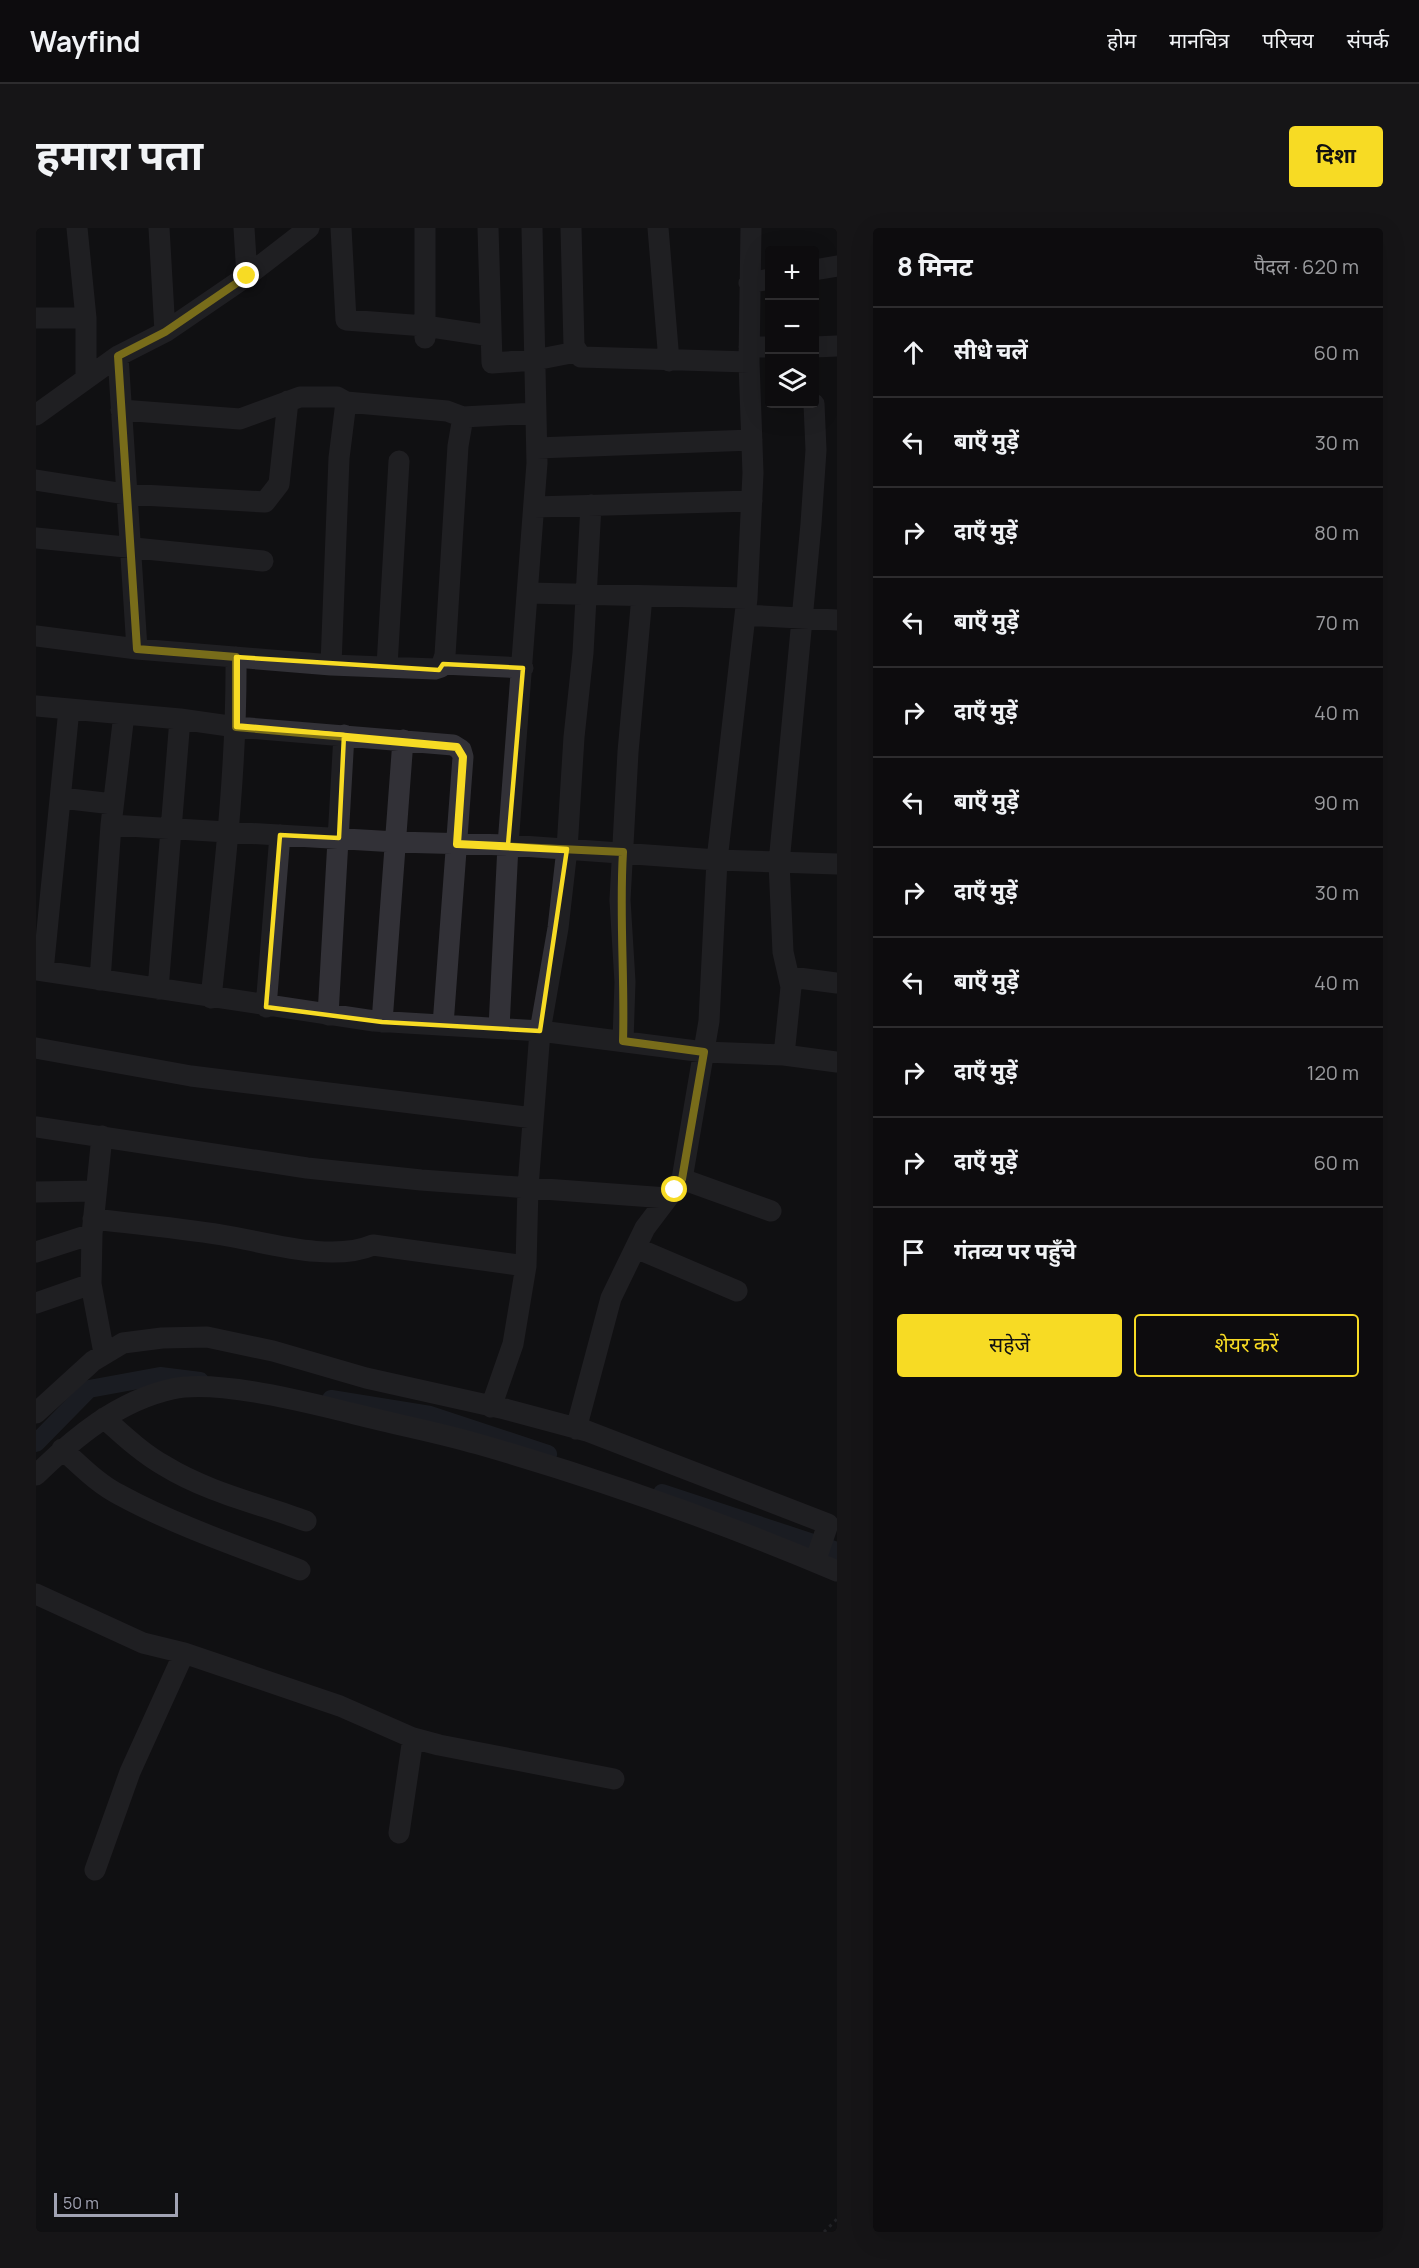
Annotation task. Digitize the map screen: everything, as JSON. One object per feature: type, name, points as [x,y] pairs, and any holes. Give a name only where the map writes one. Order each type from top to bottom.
[{"type":"street","points":[[77,228],[86,318],[86,378]]},
{"type":"street","points":[[159,228],[165,332]]},
{"type":"street","points":[[244,228],[247,276]]},
{"type":"street","points":[[36,415],[118,356],[165,332],[247,276],[309,228]]},
{"type":"street","points":[[341,228],[346,320],[425,333],[491,336]]},
{"type":"street","points":[[425,228],[425,333]]},
{"type":"street","points":[[488,228],[492,363],[536,360],[576,352],[590,359],[669,361],[756,352]]},
{"type":"street","points":[[499,1028],[508,845],[523,668],[537,448],[532,228]]},
{"type":"street","points":[[571,228],[576,352]]},
{"type":"street","points":[[658,228],[669,361]]},
{"type":"street","points":[[576,1429],[611,1298],[645,1228],[682,1179],[709,1021],[717,860],[746,606],[752,501],[752,440],[759,281],[751,228]]},
{"type":"street","points":[[819,269],[837,266]]},
{"type":"street","points":[[36,318],[86,318]]},
{"type":"street","points":[[819,347],[837,346]]},
{"type":"street","points":[[118,356],[125,494],[137,649]]},
{"type":"street","points":[[121,410],[240,419],[300,397],[337,397],[346,402],[447,411],[463,417],[536,413]]},
{"type":"street","points":[[36,480],[125,494],[265,502],[279,484],[288,401]]},
{"type":"street","points":[[331,665],[339,458],[346,402]]},
{"type":"street","points":[[784,1055],[791,977],[783,952],[779,863],[803,618],[816,450],[814,408]]},
{"type":"street","points":[[443,664],[458,446],[463,417]]},
{"type":"street","points":[[537,448],[752,440]]},
{"type":"street","points":[[387,666],[399,461]]},
{"type":"street","points":[[534,507],[752,501]]},
{"type":"street","points":[[491,1407],[513,1344],[526,1266],[528,1187],[540,1030],[543,1002],[558,928],[567,849],[587,594],[591,505]]},
{"type":"street","points":[[36,538],[263,561]]},
{"type":"street","points":[[528,593],[642,596],[746,606],[803,618],[837,620]]},
{"type":"street","points":[[623,1041],[625,982],[620,900],[628,752],[642,596]]},
{"type":"street","points":[[36,636],[137,649],[331,665],[435,669],[443,664],[523,668]]},
{"type":"street","points":[[211,998],[229,832],[236,727],[236,657]]},
{"type":"street","points":[[36,706],[180,718],[236,727],[403,740],[453,746],[461,750],[457,844],[444,1025]]},
{"type":"street","points":[[69,709],[61,798],[39,970],[266,1007],[382,1022],[540,1030],[704,1052],[784,1055],[837,1062]]},
{"type":"street","points":[[100,980],[112,815],[124,714]]},
{"type":"street","points":[[158,989],[173,828],[180,718]]},
{"type":"street","points":[[328,1015],[344,735]]},
{"type":"street","points":[[382,1022],[403,740]]},
{"type":"street","points":[[61,798],[112,815],[173,828],[396,842],[508,845],[717,860],[837,864]]},
{"type":"street","points":[[266,1007],[280,835]]},
{"type":"street","points":[[791,977],[837,983]]},
{"type":"street","points":[[36,1048],[191,1076],[533,1118]]},
{"type":"street","points":[[36,1127],[308,1168],[667,1198]]},
{"type":"street","points":[[102,1136],[93,1227],[91,1284],[104,1353]]},
{"type":"street","points":[[682,1179],[771,1212]]},
{"type":"street","points":[[36,1192],[96,1191]]},
{"type":"street","points":[[36,1252],[93,1227],[221,1235],[333,1253],[358,1252],[373,1245],[526,1266]]},
{"type":"street","points":[[636,1248],[737,1291]]},
{"type":"street","points":[[36,1303],[91,1284]]},
{"type":"street","points":[[36,1413],[61,1388],[104,1353],[123,1343],[142,1339],[207,1337],[255,1346],[366,1378],[576,1429],[826,1522],[827,1530],[817,1556]]},
{"type":"street","points":[[36,1475],[62,1449],[104,1418],[140,1399],[174,1388],[223,1388],[306,1402],[476,1443],[576,1474],[817,1556],[837,1571]]},
{"type":"street","points":[[104,1418],[145,1453],[194,1482],[306,1521]]},
{"type":"street","points":[[62,1449],[96,1480],[120,1495],[198,1531],[300,1570]]},
{"type":"street","points":[[36,1594],[143,1643],[184,1653],[340,1706],[413,1738],[614,1779]]},
{"type":"street","points":[[95,1870],[130,1772],[184,1653]]},
{"type":"street","points":[[399,1833],[413,1738]]},
{"type":"path","points":[[824,2232],[837,2219]]},
{"type":"highlighted area","points":[[236,657],[439,670],[443,664],[523,668],[508,845],[567,849],[540,1031],[382,1022],[266,1007],[280,835],[339,838],[344,735],[236,727]]},
{"type":"waterway","points":[[36,1443],[89,1389],[160,1376],[200,1381]]},
{"type":"waterway","points":[[331,1399],[430,1415],[548,1454]]},
{"type":"waterway","points":[[662,1493],[837,1551]]},
{"type":"route","points":[[247,276],[165,332],[118,356],[125,494],[137,649],[236,657],[236,727],[403,740],[457,747],[461,750],[463,757],[457,844],[623,852],[620,900],[625,982],[623,1041],[704,1052],[682,1179],[675,1190]]}]
